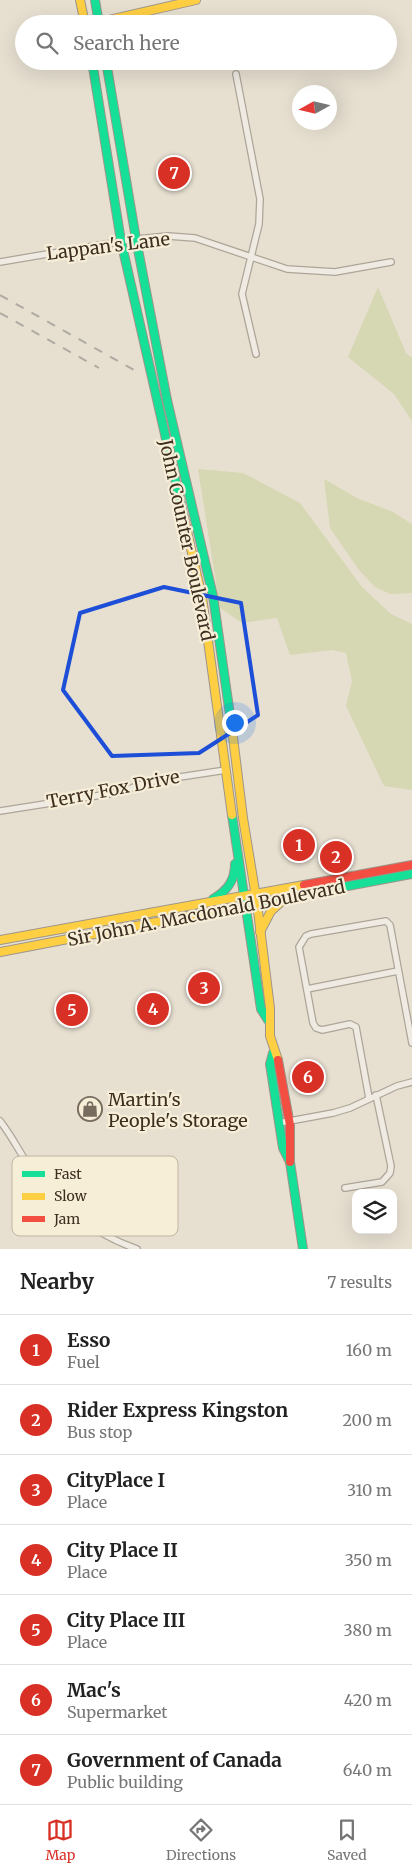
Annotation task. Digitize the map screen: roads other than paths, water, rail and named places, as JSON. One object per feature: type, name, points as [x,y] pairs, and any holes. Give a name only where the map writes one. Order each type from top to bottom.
[{"type":"main road","points":[[80,0],[83,15]]},
{"type":"main road","points":[[95,0],[96,15]]},
{"type":"main road","points":[[131,15],[196,0]]},
{"type":"main road","name":"John Counter Boulevard","points":[[93,70],[121,241],[202,597],[244,901],[261,1009],[268,1020]]},
{"type":"main road","name":"John Counter Boulevard","points":[[108,70],[136,238],[167,400],[213,596],[243,818],[256,894],[270,1008],[268,1020],[273,1052],[279,1063],[288,1121],[292,1148],[290,1162],[303,1249]]},
{"type":"main road","points":[[209,902],[223,894],[231,885],[236,871],[236,840]]},
{"type":"main road","name":"Sir John A. Macdonald Boulevard","points":[[0,952],[244,901],[256,894],[412,864]]},
{"type":"main road","name":"Sir John A. Macdonald Boulevard","points":[[0,940],[209,902],[244,901],[257,903],[412,874]]},
{"type":"main road","points":[[260,933],[268,913],[274,906],[286,898]]},
{"type":"main road","name":"John Counter Boulevard","points":[[273,1052],[270,1064],[279,1123],[283,1148],[290,1162]]},
{"type":"street","points":[[236,74],[260,199],[259,224],[242,294],[256,354]]},
{"type":"street","name":"Lappan's Lane","points":[[0,262],[136,238],[168,236],[195,238],[287,269],[335,272],[391,262]]},
{"type":"street","name":"Terry Fox Drive","points":[[0,811],[121,792],[146,782],[226,770]]},
{"type":"street","points":[[369,1098],[356,1027],[350,1024],[322,1030],[316,1028],[313,1024],[299,947],[306,936],[386,921],[390,926],[412,1043]]},
{"type":"street","points":[[307,989],[398,970]]},
{"type":"street","points":[[279,1123],[350,1108],[376,1095],[412,1082]]},
{"type":"street","points":[[345,1188],[382,1182],[390,1173],[391,1166],[376,1095]]},
{"type":"street","points":[[0,1121],[23,1156]]},
{"type":"street","points":[[106,1236],[116,1242],[137,1249]]},
{"type":"railway","points":[[0,295],[134,370]]},
{"type":"railway","points":[[0,313],[99,368]]},
{"type":"place","name":"Government of Canada","points":[[174,173]]},
{"type":"place","name":"Esso","points":[[299,845]]},
{"type":"place","name":"Rider Express Kingston","points":[[336,857]]},
{"type":"place","name":"CityPlace I","points":[[204,988]]},
{"type":"place","name":"City Place II","points":[[153,1009]]},
{"type":"place","name":"City Place III","points":[[72,1010]]},
{"type":"place","name":"Mac's","points":[[308,1077]]},
{"type":"place","name":"Martin's People's Storage","points":[[90,1109]]}]
